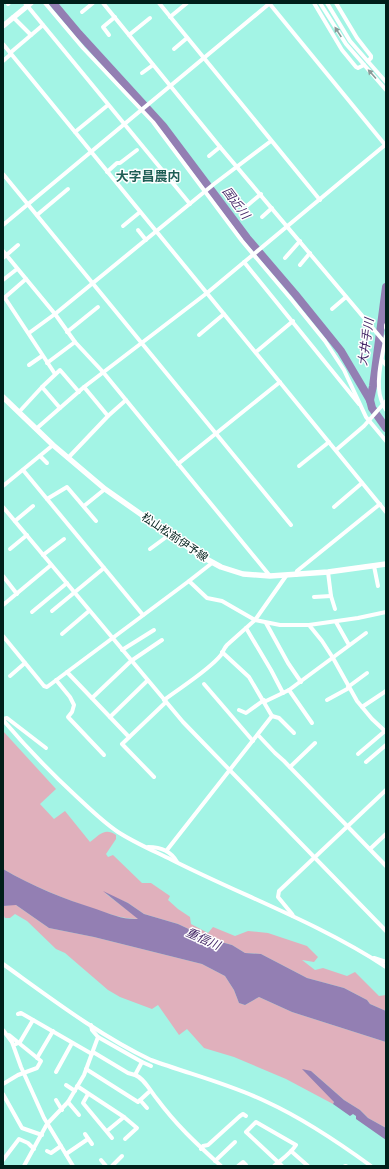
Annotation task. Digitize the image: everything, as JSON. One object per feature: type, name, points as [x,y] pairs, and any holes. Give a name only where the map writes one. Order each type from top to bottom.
[{"type":"main road","points":[[3,26],[28,4]]},
{"type":"main road","name":"松山松前伊予線","points":[[4,399],[53,445],[105,489],[212,562],[243,574],[270,576],[328,572],[386,564]]},
{"type":"street","points":[[45,3],[83,48],[142,109],[253,254],[332,351],[344,370],[369,420],[386,441]]},
{"type":"street","points":[[82,12],[93,3]]},
{"type":"street","points":[[103,3],[220,146],[385,343]]},
{"type":"street","points":[[160,3],[320,200]]},
{"type":"street","points":[[170,17],[187,3]]},
{"type":"street","points":[[3,225],[270,3],[386,146],[207,293],[84,387],[36,429]]},
{"type":"street","points":[[314,3],[342,50],[358,68],[364,65]]},
{"type":"street","points":[[320,3],[346,44],[386,90]]},
{"type":"street","points":[[327,3],[346,35],[386,82]]},
{"type":"street","points":[[336,3],[357,38],[371,56],[368,61]]},
{"type":"street","points":[[28,4],[43,25],[190,204]]},
{"type":"street","points":[[13,17],[31,36]]},
{"type":"street","points":[[109,35],[103,27],[115,17]]},
{"type":"street","points":[[129,35],[150,18]]},
{"type":"street","points":[[3,61],[43,25]]},
{"type":"street","points":[[174,49],[187,38]]},
{"type":"street","points":[[3,44],[386,512]]},
{"type":"street","points":[[142,74],[154,65]]},
{"type":"street","points":[[75,132],[108,105]]},
{"type":"street","points":[[29,333],[55,314],[213,184],[271,141]]},
{"type":"street","points":[[209,156],[220,146]]},
{"type":"street","points":[[108,172],[137,150]]},
{"type":"street","points":[[3,174],[291,525]]},
{"type":"street","points":[[37,215],[68,189]]},
{"type":"street","points":[[248,205],[261,194]]},
{"type":"street","points":[[262,217],[272,208]]},
{"type":"street","points":[[123,226],[140,212]]},
{"type":"street","points":[[138,230],[146,240]]},
{"type":"street","points":[[285,258],[300,241]]},
{"type":"street","points":[[18,245],[4,255],[26,279],[55,314],[75,342],[103,372],[270,576]]},
{"type":"street","points":[[300,265],[310,253]]},
{"type":"street","points":[[244,262],[362,408]]},
{"type":"street","points":[[3,280],[17,269]]},
{"type":"street","points":[[26,279],[4,298],[29,333],[54,374]]},
{"type":"street","points":[[332,309],[346,297]]},
{"type":"street","points":[[67,332],[98,307]]},
{"type":"street","points":[[199,335],[224,314]]},
{"type":"street","points":[[256,352],[292,321]]},
{"type":"street","points":[[386,336],[379,390],[386,410]]},
{"type":"street","points":[[46,363],[75,342]]},
{"type":"street","points":[[28,365],[42,356]]},
{"type":"street","points":[[382,360],[386,365]]},
{"type":"street","points":[[19,412],[54,374],[60,370],[78,392]]},
{"type":"street","points":[[178,464],[280,382]]},
{"type":"street","points":[[42,387],[60,408]]},
{"type":"street","points":[[84,387],[108,416]]},
{"type":"street","points":[[68,458],[108,416],[126,400]]},
{"type":"street","points":[[336,450],[369,420],[383,404]]},
{"type":"street","points":[[299,466],[329,442]]},
{"type":"street","points":[[3,486],[53,445]]},
{"type":"street","points":[[40,456],[46,463]]},
{"type":"street","points":[[23,470],[143,615]]},
{"type":"street","points":[[334,506],[362,483]]},
{"type":"street","points":[[47,499],[67,487],[96,521]]},
{"type":"street","points":[[84,506],[105,489]]},
{"type":"street","points":[[296,575],[297,572],[380,504]]},
{"type":"street","points":[[15,521],[33,506]]},
{"type":"street","points":[[3,507],[147,681],[183,722],[386,931]]},
{"type":"street","points":[[150,549],[165,538],[168,533]]},
{"type":"street","points":[[10,549],[27,535]]},
{"type":"street","points":[[43,555],[64,539]]},
{"type":"street","points":[[3,636],[25,664],[44,686],[47,687],[189,581],[212,562]]},
{"type":"street","points":[[3,605],[52,565]]},
{"type":"street","points":[[374,566],[378,586]]},
{"type":"street","points":[[52,611],[104,568]]},
{"type":"street","points":[[328,572],[331,596],[335,609]]},
{"type":"street","points":[[3,576],[17,594]]},
{"type":"street","points":[[154,777],[122,744],[165,701],[212,663],[223,649],[255,620],[286,576]]},
{"type":"street","points":[[189,581],[204,596],[222,601],[255,620],[266,623],[280,625],[309,625],[336,622],[386,612]]},
{"type":"street","points":[[32,612],[67,584]]},
{"type":"street","points":[[314,597],[331,596]]},
{"type":"street","points":[[62,634],[89,611]]},
{"type":"street","points":[[336,622],[349,646]]},
{"type":"street","points":[[266,623],[288,663],[301,682]]},
{"type":"street","points":[[309,625],[333,658],[349,688],[362,707],[386,732],[358,754]]},
{"type":"street","points":[[246,628],[283,693]]},
{"type":"street","points":[[122,650],[154,630]]},
{"type":"street","points":[[239,710],[246,713],[264,701],[289,690],[366,633]]},
{"type":"street","points":[[92,698],[131,661],[162,640]]},
{"type":"street","points":[[222,652],[249,677],[272,716],[279,718],[294,733]]},
{"type":"street","points":[[10,676],[25,664]]},
{"type":"street","points":[[67,672],[129,737]]},
{"type":"street","points":[[327,700],[349,688],[367,673]]},
{"type":"street","points":[[56,680],[70,697],[74,705],[72,712],[68,717],[104,755]]},
{"type":"street","points":[[110,717],[147,681]]},
{"type":"street","points":[[204,684],[254,741]]},
{"type":"street","points":[[289,690],[312,723]]},
{"type":"street","points":[[362,707],[385,692]]},
{"type":"street","points":[[167,850],[254,741],[272,716]]},
{"type":"street","points":[[3,719],[7,718],[46,748]]},
{"type":"street","points":[[3,719],[34,755],[100,818],[120,833],[147,848],[321,929],[386,967]]},
{"type":"street","points":[[258,735],[386,866]]},
{"type":"street","points":[[290,767],[315,743]]},
{"type":"street","points":[[366,762],[386,745]]},
{"type":"street","points":[[293,916],[277,894],[386,790]]},
{"type":"street","points":[[370,850],[386,834]]},
{"type":"street","points":[[147,848],[153,847],[167,850],[177,862]]},
{"type":"street","points":[[372,958],[380,959],[386,962]]},
{"type":"street","points":[[3,964],[91,1025],[136,1053],[151,1060],[250,1094],[268,1102],[337,1141],[371,1166]]},
{"type":"street","points":[[18,1014],[21,1012],[72,1043],[128,1073],[141,1078],[180,1128],[221,1166]]},
{"type":"street","points":[[14,1048],[15,1044],[18,1043],[33,1020]]},
{"type":"street","points":[[91,1025],[92,1030],[98,1037],[151,1066]]},
{"type":"street","points":[[3,1084],[37,1068],[41,1061],[4,1031]]},
{"type":"street","points":[[4,1031],[12,1042],[47,1124],[73,1166]]},
{"type":"street","points":[[37,1058],[53,1031]]},
{"type":"street","points":[[24,1166],[47,1124],[62,1110],[76,1089],[86,1069],[98,1037]]},
{"type":"street","points":[[56,1072],[72,1043]]},
{"type":"street","points":[[135,1075],[142,1062]]},
{"type":"street","points":[[86,1069],[138,1102],[150,1091]]},
{"type":"street","points":[[66,1085],[88,1094],[124,1117],[137,1128],[125,1139]]},
{"type":"street","points":[[3,1094],[22,1128],[42,1135]]},
{"type":"street","points":[[88,1094],[83,1103],[112,1138]]},
{"type":"street","points":[[56,1100],[62,1110]]},
{"type":"street","points":[[140,1100],[147,1108]]},
{"type":"street","points":[[68,1102],[79,1115]]},
{"type":"street","points":[[201,1149],[203,1146],[208,1145],[240,1116],[243,1114],[246,1116]]},
{"type":"street","points":[[107,1132],[124,1117]]},
{"type":"street","points":[[274,1166],[280,1164],[295,1147],[295,1144],[256,1122],[246,1132],[280,1164]]},
{"type":"street","points":[[85,1134],[92,1144]]},
{"type":"street","points":[[3,1160],[17,1145],[19,1139],[28,1143],[34,1149]]},
{"type":"street","points":[[66,1154],[88,1139]]},
{"type":"street","points":[[215,1161],[234,1145]]},
{"type":"street","points":[[47,1151],[51,1153],[61,1146]]},
{"type":"street","points":[[291,1151],[308,1166]]},
{"type":"street","points":[[115,1165],[122,1156]]},
{"type":"street","points":[[101,1160],[106,1166]]},
{"type":"street","points":[[238,1166],[243,1162],[246,1165]]},
{"type":"shaded area","points":[[3,731],[56,789],[40,804],[54,819],[65,811],[90,842],[105,832],[116,835],[116,839],[106,854],[108,857],[113,855],[142,883],[151,883],[170,896],[168,900],[190,917],[191,924],[208,933],[213,927],[235,936],[248,931],[268,933],[307,946],[318,957],[314,962],[302,960],[315,970],[323,968],[347,976],[355,972],[379,996],[386,995],[386,1011],[370,1004],[367,1000],[344,988],[307,978],[261,954],[245,953],[232,945],[210,939],[178,924],[144,914],[128,903],[105,893],[139,919],[116,916],[82,905],[36,886],[3,869]]},
{"type":"shaded area","points":[[16,905],[49,928],[94,937],[202,964],[225,976],[234,990],[239,1003],[245,1005],[259,997],[292,1012],[386,1042],[386,1128],[368,1118],[360,1110],[344,1100],[311,1071],[334,1102],[333,1104],[286,1079],[234,1057],[204,1048],[187,1029],[179,1035],[158,1005],[152,1009],[120,997],[108,990],[65,953],[56,949],[27,921],[15,914],[10,918],[5,918],[3,906]]},
{"type":"water","name":"重信川","points":[[3,869],[48,892],[72,901],[128,919],[138,919],[103,891],[128,903],[144,914],[178,924],[210,939],[232,945],[245,953],[261,954],[307,978],[344,988],[367,1000],[370,1004],[386,1011],[386,1042],[292,1012],[259,997],[245,1005],[239,1003],[234,990],[225,976],[202,964],[94,937],[49,928],[16,905],[3,906]]},
{"type":"water","points":[[302,1069],[311,1071],[344,1100],[360,1110],[368,1118],[386,1128],[386,1140],[356,1119],[356,1116],[353,1114],[350,1116],[333,1104],[334,1102]]},
{"type":"waterway","name":"国近川","points":[[53,3],[79,34],[163,126],[247,238],[341,351],[370,400],[372,408],[386,428]]},
{"type":"waterway","name":"大井手川","points":[[370,400],[386,287]]},
{"type":"district","name":"大字昌農内","points":[[148,176]]}]
